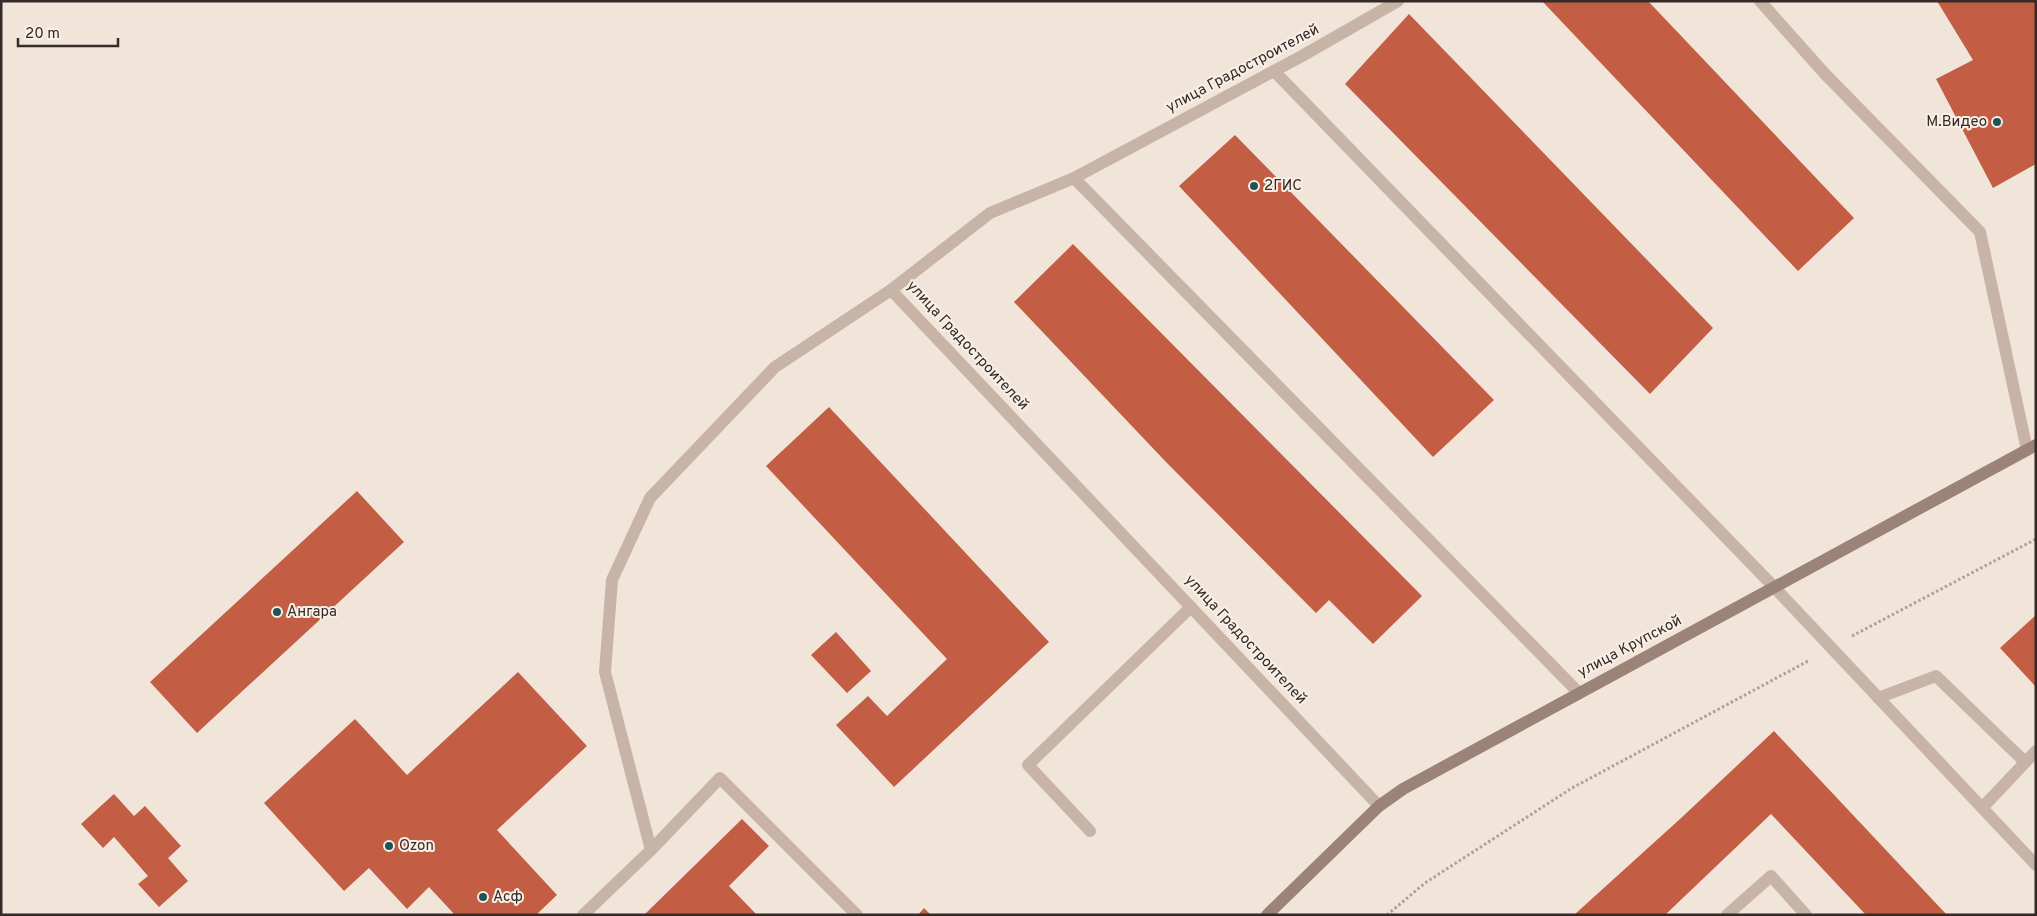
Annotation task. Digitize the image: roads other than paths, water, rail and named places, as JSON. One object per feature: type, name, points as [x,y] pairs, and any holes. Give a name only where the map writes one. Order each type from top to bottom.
[{"type":"main road","name":"улица Крупской","points":[[1267,915],[1379,806],[1403,789],[2031,448]]},
{"type":"street","name":"улица Градостроителей","points":[[1379,806],[891,290],[990,213],[1074,178],[1274,71],[1398,1]]},
{"type":"street","points":[[1760,1],[1825,74],[1980,232],[2031,448]]},
{"type":"street","points":[[1274,71],[1774,588],[2036,865]]},
{"type":"street","points":[[1074,178],[1579,693]]},
{"type":"street","points":[[651,850],[605,672],[612,580],[650,498],[775,367],[891,290]]},
{"type":"street","points":[[1090,831],[1028,764],[1190,606]]},
{"type":"street","points":[[1878,698],[1936,676],[2025,762]]},
{"type":"street","points":[[1982,808],[2036,750]]},
{"type":"street","points":[[583,915],[651,850],[720,778],[857,915]]},
{"type":"street","points":[[1727,915],[1771,876],[1806,915]]},
{"type":"place","name":"М.Видео","points":[[1997,122]]},
{"type":"place","name":"2ГИС","points":[[1254,186]]},
{"type":"place","name":"Ангара","points":[[277,612]]},
{"type":"place","name":"Ozon","points":[[389,846]]},
{"type":"place","name":"Асф","points":[[483,897]]}]
